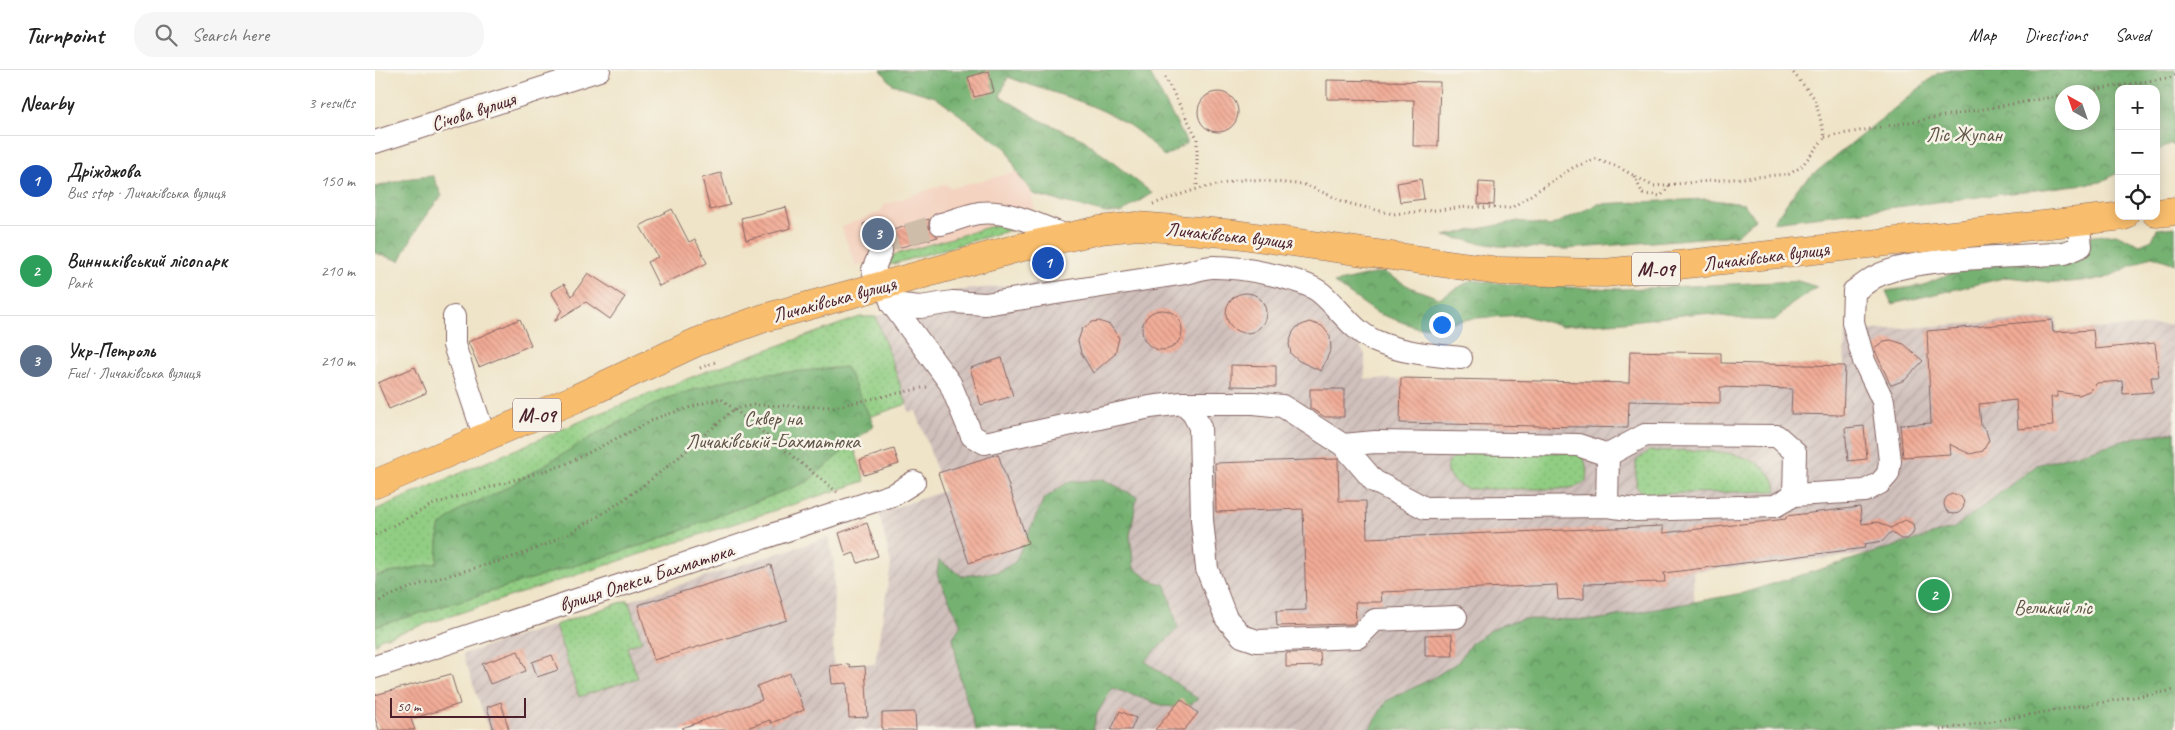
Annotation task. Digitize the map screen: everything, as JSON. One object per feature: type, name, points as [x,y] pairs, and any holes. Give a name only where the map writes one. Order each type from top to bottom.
[{"type":"main road","points":[[2160,213],[2175,211]]},
{"type":"main road","name":"Личаківська вулиця","points":[[375,484],[485,438],[697,342],[764,318],[888,294],[1066,236],[1137,226],[1235,234],[1499,271],[1605,273],[2115,217]]},
{"type":"street","name":"Січова вулиця","points":[[375,142],[599,70]]},
{"type":"street","points":[[941,224],[979,213],[997,214],[1015,216],[1066,236]]},
{"type":"street","points":[[881,251],[873,270],[950,383],[972,436],[985,443],[1150,407],[1182,403],[1254,403],[1282,406],[1343,445],[1374,481],[1425,508],[1607,506],[1636,510],[1775,506],[1795,495],[1865,491],[1880,482],[1888,474],[1890,461],[1883,401],[1864,361],[1853,322],[1854,291],[1874,278],[1901,268],[1939,262],[2065,253],[2081,246],[2078,221]]},
{"type":"street","points":[[888,294],[919,307],[953,302],[985,304],[1186,273],[1213,266],[1245,270],[1306,283],[1321,293],[1355,327],[1375,341],[1413,352],[1461,358]]},
{"type":"street","points":[[454,317],[454,345],[485,438]]},
{"type":"street","points":[[1182,403],[1193,413],[1200,427],[1202,520],[1207,569],[1226,618],[1242,636],[1257,641],[1358,637],[1375,620],[1456,617]]},
{"type":"street","points":[[1343,445],[1375,442],[1578,444],[1608,455],[1645,435],[1777,436],[1795,452],[1795,495]]},
{"type":"street","points":[[1607,506],[1608,455]]},
{"type":"street","name":"вулиця Олекси Бахматюка","points":[[375,667],[895,494],[914,482]]},
{"type":"path","points":[[1791,70],[1815,99],[1825,137]]},
{"type":"path","points":[[2100,89],[2173,77],[2175,75]]},
{"type":"path","points":[[1165,77],[1197,138],[1197,189]]},
{"type":"path","points":[[1137,226],[1152,204],[1197,189],[1245,179],[1306,186],[1347,203],[1393,214],[1468,207],[1511,208],[1574,167],[1597,159],[1618,167],[1653,186],[1789,174],[1801,167],[1825,137],[2055,97]]},
{"type":"path","points":[[1634,176],[1643,194],[1661,196],[1670,185]]},
{"type":"path","points":[[375,603],[420,584],[478,568],[545,545],[586,525],[698,441],[734,409],[754,405],[834,407],[950,383]]},
{"type":"path","points":[[375,536],[434,504],[564,465],[659,416],[721,398],[835,492],[844,492]]},
{"type":"path","points":[[1940,730],[2175,690]]},
{"type":"shaded area","points":[[1027,169],[1035,212],[856,267],[841,227],[880,212],[885,205],[944,184],[952,188]]},
{"type":"shaded area","points":[[1230,273],[1310,290],[1345,326],[1365,354],[1365,379],[1629,383],[1721,363],[1844,366],[1845,332],[2056,318],[2057,331],[2175,324],[2175,448],[1953,536],[1891,552],[1693,571],[1695,618],[1430,730],[489,730],[463,654],[829,537],[834,565],[833,664],[875,664],[891,564],[879,513],[944,491],[916,411],[909,412],[876,317],[954,291],[1051,281],[1056,303]]},
{"type":"green space","points":[[881,70],[1148,70],[1187,143],[1165,157],[1137,131],[1104,111],[1008,77],[1000,96],[1038,119],[1084,140],[1152,193],[1121,213],[1106,213],[1033,194],[1019,176],[1007,149],[935,97],[892,84]]},
{"type":"green space","name":"Ліс Жупан","points":[[1950,70],[2175,70],[2175,147],[2171,144],[2160,150],[2160,85],[2115,85],[2115,174],[2101,182],[1773,222],[1800,185],[1938,73]]},
{"type":"green space","points":[[433,176],[442,196],[418,227],[400,261],[375,253],[375,187],[411,178]]},
{"type":"green space","points":[[1706,199],[1744,204],[1755,219],[1737,235],[1567,249],[1498,246],[1444,236],[1518,221],[1550,226],[1598,204]]},
{"type":"green space","points":[[996,225],[1017,228],[879,268],[890,256]]},
{"type":"green space","points":[[2175,227],[2175,264],[2152,256],[2104,279],[2058,283],[2008,277],[1892,304],[1886,291],[1924,285],[1957,271],[1988,242],[2016,254],[2053,240],[2116,234],[2140,245],[2152,240],[2157,229]]},
{"type":"green space","points":[[1383,272],[1412,288],[1439,298],[1472,280],[1525,286],[1623,289],[1798,281],[1817,287],[1791,305],[1775,320],[1751,320],[1699,313],[1623,322],[1561,326],[1522,315],[1476,318],[1418,328],[1377,313],[1334,283]]},
{"type":"green space","name":"Сквер на Личаківській-Бахматюка","points":[[860,317],[876,317],[907,404],[863,419],[867,432],[851,438],[865,481],[380,639],[375,645],[375,510],[586,419],[707,371]]},
{"type":"green space","name":"Сквер на Личаківській-Бахматюка","points":[[846,367],[874,425],[807,482],[652,542],[375,627],[375,576],[437,563],[439,527],[464,507],[496,494],[596,434],[667,398],[736,377]]},
{"type":"green space","name":"Великий ліс","points":[[2175,432],[2175,730],[1369,730],[1386,701],[1433,678],[1458,662],[1472,642],[1498,626],[1522,619],[1596,620],[1743,593],[1954,528],[2037,465],[2141,436]]},
{"type":"green space","points":[[1468,451],[1574,453],[1584,458],[1587,470],[1586,481],[1576,487],[1559,489],[1468,489],[1453,481],[1447,472],[1447,468],[1453,458]]},
{"type":"green space","points":[[1649,451],[1703,451],[1742,457],[1759,464],[1771,475],[1777,491],[1642,494],[1636,486],[1636,461]]},
{"type":"green space","points":[[1103,479],[1137,497],[1130,536],[1134,568],[1150,580],[1166,585],[1178,628],[1145,661],[1198,699],[1186,708],[1164,706],[1112,688],[1097,714],[1093,730],[976,730],[960,679],[953,637],[961,625],[937,574],[939,560],[962,576],[998,572],[1015,562],[1044,499],[1068,482]]},
{"type":"green space","points":[[628,600],[642,641],[627,647],[638,678],[579,697],[555,625]]},
{"type":"building","points":[[989,71],[994,92],[974,97],[968,77]]},
{"type":"building","points":[[1327,80],[1440,82],[1438,146],[1413,146],[1414,100],[1327,99]]},
{"type":"building","points":[[1218,92],[1232,98],[1238,112],[1232,126],[1218,132],[1204,126],[1198,112],[1204,98]]},
{"type":"building","points":[[721,173],[730,205],[710,210],[702,178]]},
{"type":"building","points":[[1421,179],[1424,199],[1400,202],[1397,183]]},
{"type":"building","points":[[1479,182],[1495,183],[1494,205],[1478,204]]},
{"type":"building","points":[[786,207],[791,228],[746,240],[741,218]]},
{"type":"building","points":[[672,209],[689,242],[695,239],[707,263],[659,286],[647,262],[658,257],[640,226]]},
{"type":"building","points":[[882,218],[890,231],[929,219],[929,228],[938,237],[894,249],[886,239],[879,238],[870,244],[863,224]]},
{"type":"building","points":[[588,273],[625,297],[610,319],[586,302],[554,322],[562,310],[551,292],[564,284],[572,296]]},
{"type":"building","points":[[1246,293],[1260,299],[1266,313],[1260,327],[1246,333],[1232,327],[1226,313],[1232,299]]},
{"type":"building","points":[[1158,310],[1166,310],[1173,313],[1179,319],[1182,330],[1179,341],[1173,347],[1166,350],[1158,350],[1151,347],[1145,341],[1142,334],[1142,326],[1145,319],[1151,313]]},
{"type":"building","points":[[520,319],[531,345],[479,367],[468,342]]},
{"type":"building","points":[[2052,320],[2053,332],[2093,330],[2095,349],[2155,343],[2159,377],[2151,377],[2153,392],[2123,394],[2122,381],[2097,383],[2089,391],[2079,395],[2057,392],[2057,397],[2051,397],[2053,426],[2018,429],[2016,400],[1979,404],[1981,426],[1986,431],[1989,440],[1983,451],[1970,454],[1949,444],[1950,454],[1903,457],[1900,425],[1931,423],[1927,331]]},
{"type":"building","points":[[1099,321],[1110,325],[1119,338],[1115,354],[1093,373],[1081,353],[1078,341],[1082,329],[1092,322]]},
{"type":"building","points":[[1309,322],[1322,326],[1330,336],[1331,349],[1321,371],[1299,361],[1291,354],[1289,344],[1293,332],[1297,327]]},
{"type":"building","points":[[1891,340],[1904,344],[1923,361],[1905,380],[1892,385],[1874,348],[1884,341]]},
{"type":"building","points":[[1630,351],[1721,353],[1721,363],[1845,366],[1843,415],[1791,414],[1792,389],[1720,387],[1720,403],[1629,401],[1628,428],[1400,423],[1401,378],[1629,383]]},
{"type":"building","points":[[1002,358],[1013,396],[981,405],[970,368]]},
{"type":"building","points":[[1231,365],[1276,366],[1276,387],[1231,386]]},
{"type":"building","points":[[415,367],[426,393],[389,409],[378,383]]},
{"type":"building","points":[[1310,389],[1344,389],[1344,417],[1325,417],[1310,408]]},
{"type":"building","points":[[1864,426],[1867,459],[1848,461],[1845,428]]},
{"type":"building","points":[[894,449],[899,464],[864,475],[860,460]]},
{"type":"building","points":[[998,454],[1028,543],[969,563],[938,473]]},
{"type":"building","points":[[1338,459],[1339,501],[1366,501],[1367,538],[1663,526],[1663,533],[1786,519],[1786,516],[1860,507],[1862,524],[1878,522],[1891,528],[1905,520],[1913,524],[1914,530],[1907,539],[1901,539],[1891,532],[1883,541],[1864,544],[1865,548],[1664,573],[1665,582],[1584,584],[1584,599],[1558,600],[1557,585],[1381,592],[1382,602],[1355,602],[1356,621],[1352,624],[1277,626],[1276,611],[1306,610],[1303,509],[1216,512],[1215,463]]},
{"type":"building","points":[[1950,494],[1958,494],[1964,500],[1964,508],[1958,514],[1950,514],[1944,508],[1944,500]]},
{"type":"building","points":[[867,523],[878,556],[858,563],[854,553],[846,556],[839,533]]},
{"type":"building","points":[[771,565],[787,620],[654,660],[638,605]]},
{"type":"building","points":[[1452,634],[1453,656],[1425,656],[1425,635]]},
{"type":"building","points":[[518,651],[526,671],[490,684],[482,664]]},
{"type":"building","points":[[1320,652],[1321,666],[1286,667],[1286,653]]},
{"type":"building","points":[[552,655],[558,670],[537,677],[532,662]]},
{"type":"building","points":[[849,664],[850,667],[865,666],[868,717],[849,718],[847,683],[832,684],[830,666]]},
{"type":"building","points":[[790,673],[804,710],[771,723],[770,720],[741,730],[682,730],[682,728],[762,700],[757,686]]},
{"type":"building","points":[[451,674],[460,704],[411,719],[415,730],[379,730],[375,718],[375,695]]},
{"type":"building","points":[[1181,699],[1198,713],[1184,730],[1155,730]]},
{"type":"building","points":[[501,702],[509,730],[494,730],[487,707]]},
{"type":"building","points":[[1120,711],[1136,718],[1131,730],[1111,730]]},
{"type":"building","points":[[915,712],[916,730],[882,730],[882,713]]},
{"type":"tunnel","points":[[881,251],[887,241],[941,224]]},
{"type":"place","name":"Укр-Петроль","points":[[878,234]]},
{"type":"place","name":"Дріжджова","points":[[1048,263]]},
{"type":"place","name":"Винниківський лісопарк","points":[[1934,595]]}]
